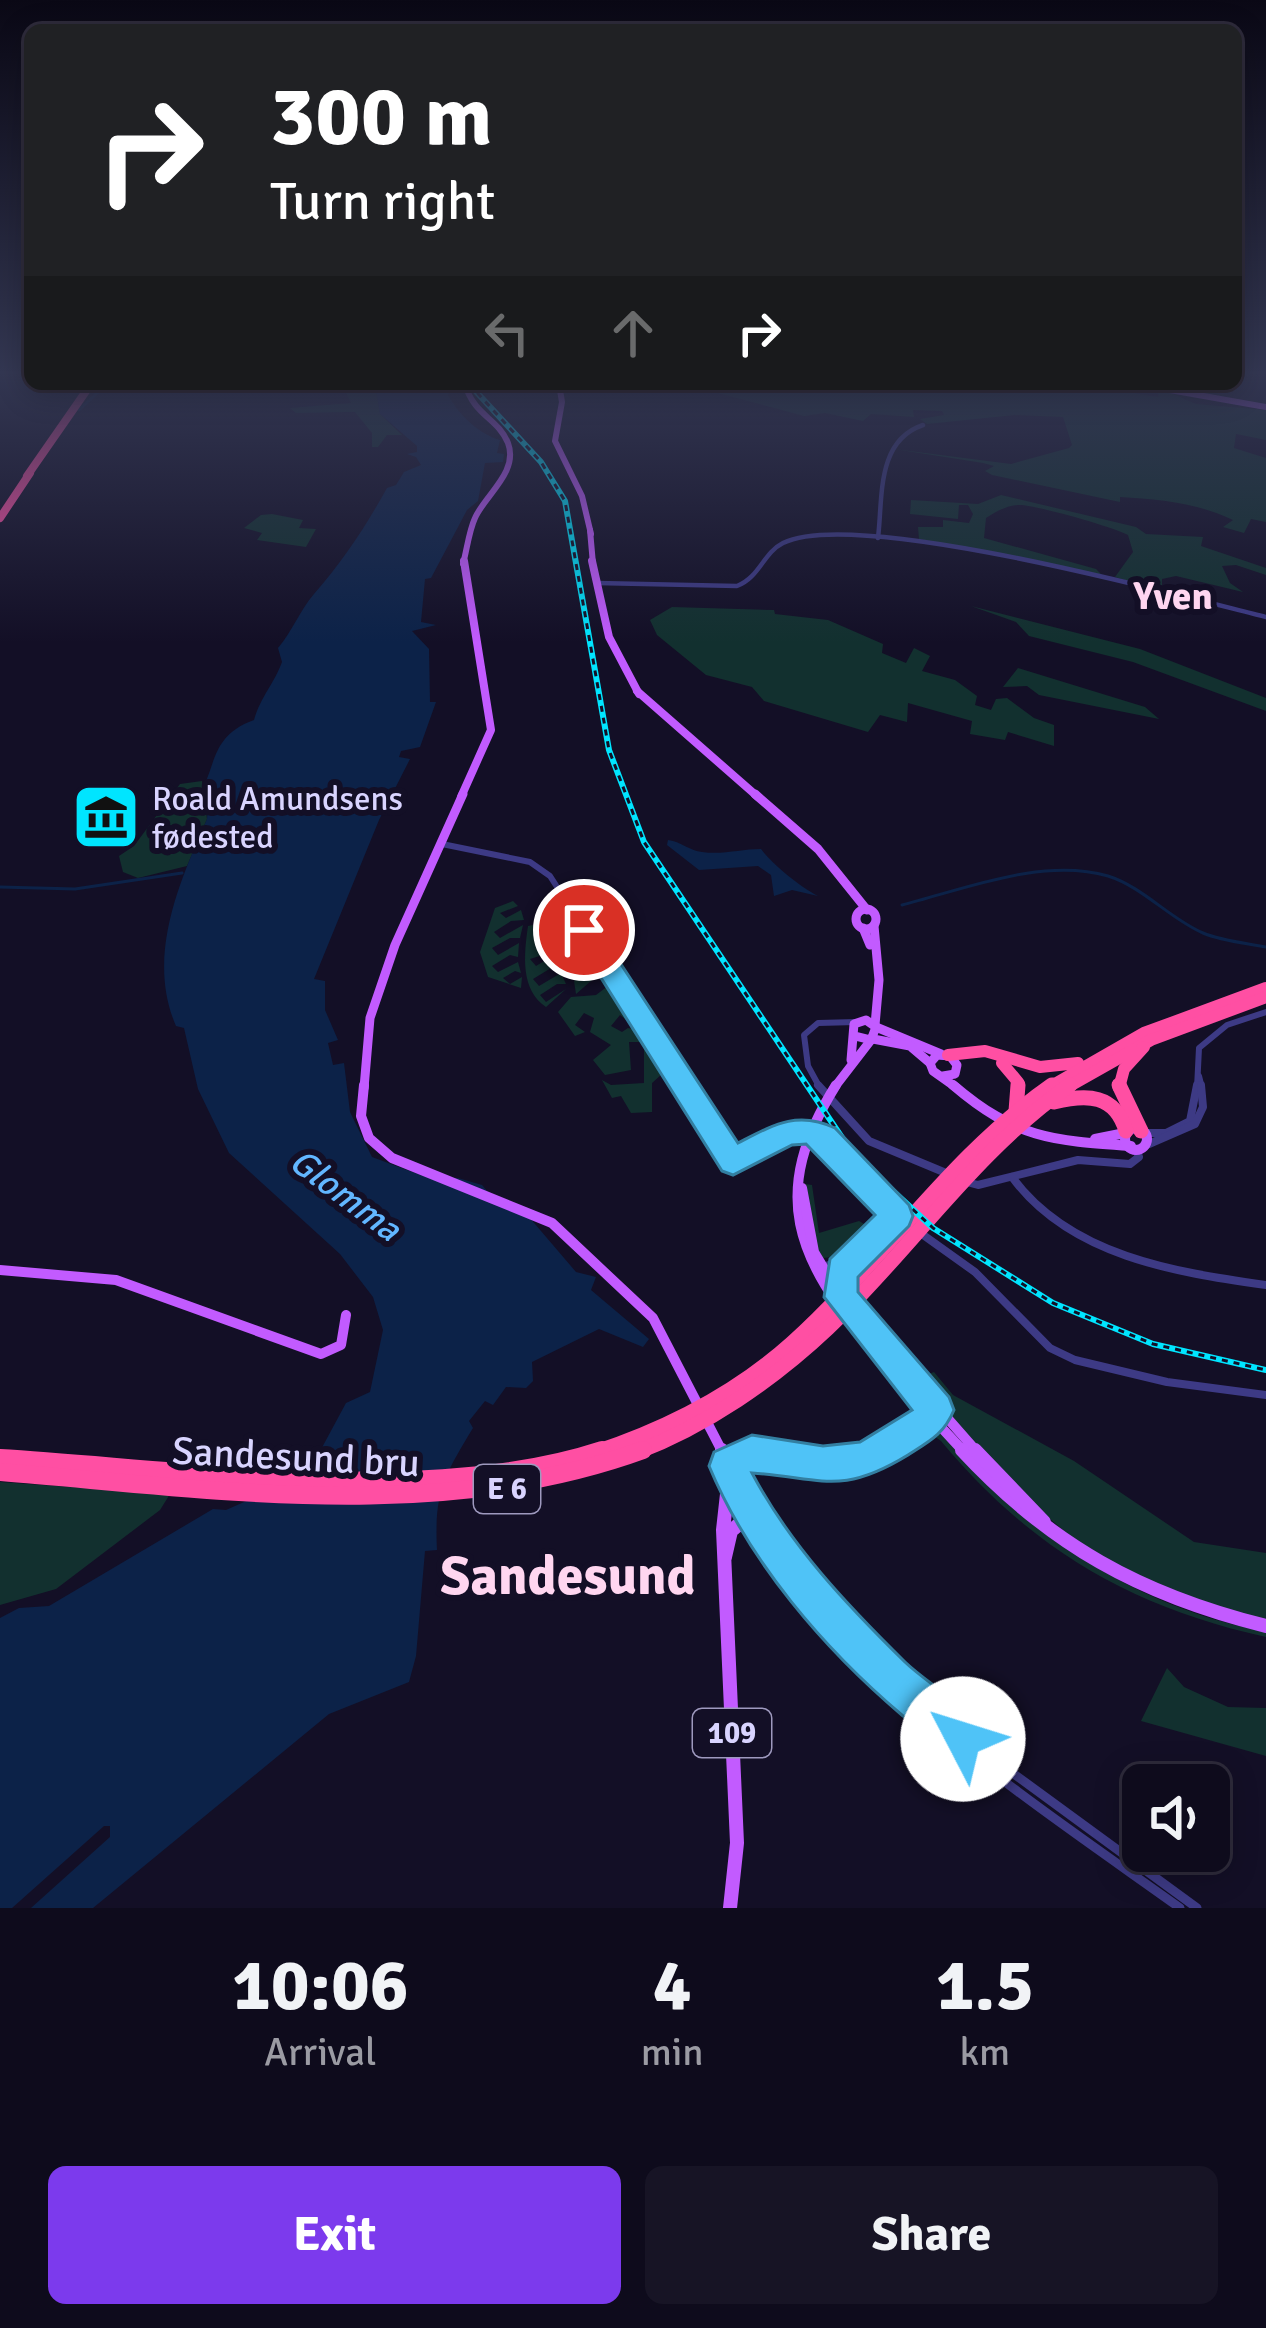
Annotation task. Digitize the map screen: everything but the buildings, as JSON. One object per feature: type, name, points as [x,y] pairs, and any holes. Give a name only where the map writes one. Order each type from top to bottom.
[{"type":"highway","points":[[0,518],[34,465]]},
{"type":"highway","name":"E 6","points":[[1029,1111],[1155,1037],[1266,992]]},
{"type":"highway","name":"E 6","points":[[1029,1111],[1090,1060],[1171,1020],[1266,992]]},
{"type":"highway","points":[[1136,1138],[1118,1076],[1155,1037]]},
{"type":"highway","name":"E 6","points":[[951,1061],[985,1052],[1045,1067],[1090,1060]]},
{"type":"highway","points":[[951,1061],[976,1055],[1005,1065],[1029,1111],[1079,1095],[1101,1097],[1118,1109],[1136,1138]]},
{"type":"highway","name":"Sandesund bru","points":[[0,1457],[439,1482],[525,1472],[607,1450],[694,1412],[774,1358],[833,1304],[958,1165],[1029,1111]]},
{"type":"highway","name":"Sandesund bru","points":[[0,1472],[415,1497],[516,1488],[612,1463],[700,1424],[785,1367],[842,1314],[1029,1111]]},
{"type":"main road","points":[[506,465],[472,524],[463,564],[490,736],[395,945],[374,1006],[360,1104],[364,1128],[379,1148],[437,1177],[538,1215],[564,1233],[591,1265],[653,1318],[676,1355],[747,1511],[731,1531],[725,1557]]},
{"type":"main road","points":[[567,465],[582,496],[616,658],[637,691],[818,849],[862,911],[878,918],[869,927],[873,984],[856,1027],[851,1063]]},
{"type":"main road","points":[[862,911],[855,921],[869,927]]},
{"type":"main road","points":[[869,927],[879,980],[874,1033],[818,1119],[802,1162],[802,1209],[821,1272],[844,1316],[931,1413],[1085,1556],[1168,1599],[1266,1626]]},
{"type":"main road","points":[[856,1027],[910,1046],[984,1112],[1021,1132],[1060,1142],[1136,1138]]},
{"type":"main road","points":[[856,1027],[951,1061],[980,1103],[1031,1131],[1078,1139],[1136,1138]]},
{"type":"main road","points":[[930,1063],[951,1061]]},
{"type":"main road","points":[[943,1076],[951,1061]]},
{"type":"main road","points":[[0,1270],[116,1280],[321,1354],[341,1345],[346,1315]]},
{"type":"main road","points":[[821,1272],[931,1413]]},
{"type":"main road","points":[[723,1460],[752,1454],[844,1464],[865,1460],[931,1413]]},
{"type":"main road","name":"109","points":[[723,1460],[728,1485],[723,1530],[737,1843],[730,1908]]},
{"type":"street","points":[[878,538],[889,465]]},
{"type":"street","points":[[602,586],[741,586],[753,580],[770,553],[786,541],[817,535],[878,538],[1050,566],[1266,617]]},
{"type":"street","points":[[442,844],[530,862],[550,876],[733,1161],[787,1133],[808,1130],[824,1138],[897,1216],[975,1272],[1050,1348],[1119,1373],[1266,1395]]},
{"type":"street","points":[[856,1027],[832,1022],[812,1026],[801,1049],[832,1106],[863,1137],[886,1151],[934,1166],[968,1184],[1078,1160],[1130,1164],[1139,1157],[1136,1138],[1185,1133],[1200,1121],[1205,1102],[1196,1068],[1199,1048],[1206,1038],[1266,1012]]},
{"type":"street","points":[[1012,1177],[1028,1203],[1090,1243],[1266,1286]]},
{"type":"street","points":[[841,1297],[839,1277],[845,1266],[897,1216]]},
{"type":"street","points":[[821,1272],[860,1252]]},
{"type":"street","points":[[821,1272],[845,1266]]},
{"type":"street","points":[[728,1485],[841,1641],[925,1720],[1180,1908]]},
{"type":"street","points":[[723,1530],[747,1511]]},
{"type":"street","points":[[747,1511],[821,1606],[919,1703],[1197,1908]]},
{"type":"green space","points":[[990,465],[1266,465],[1266,522],[1251,519],[1244,533],[1223,527],[1233,520],[1192,506],[1120,497],[1120,502],[985,471],[994,466]]},
{"type":"green space","points":[[1001,495],[1136,527],[1146,534],[1203,537],[1201,546],[1266,568],[1266,575],[1236,565],[1222,566],[1230,583],[1243,592],[1176,576],[1162,579],[1162,591],[1115,577],[1133,552],[1128,535],[1022,505],[986,518],[984,538],[1096,569],[1102,575],[919,539],[918,527],[943,527],[943,520],[969,523],[973,514],[968,505],[959,505],[958,519],[910,514],[911,500],[978,504]]},
{"type":"green space","points":[[261,515],[303,520],[299,528],[316,529],[306,547],[257,540],[262,533],[244,528]]},
{"type":"green space","points":[[971,606],[1140,649],[1266,698],[1266,711],[1133,662],[1029,636],[1016,622]]},
{"type":"green space","points":[[672,607],[774,610],[775,614],[828,620],[883,644],[882,653],[906,663],[914,648],[930,656],[922,671],[955,680],[977,696],[975,705],[991,710],[996,699],[1007,698],[1034,718],[1054,725],[1054,746],[1008,732],[1005,740],[970,734],[972,721],[908,703],[907,722],[880,715],[868,732],[764,701],[752,687],[706,675],[657,635],[650,620]]},
{"type":"green space","points":[[1018,668],[1145,707],[1159,719],[1039,695],[1027,686],[1003,687]]},
{"type":"green space","points":[[202,781],[207,819],[187,866],[138,878],[123,872],[119,856],[134,846],[180,784]]},
{"type":"green space","points":[[513,901],[518,906],[500,913],[506,918],[521,910],[524,920],[511,921],[494,932],[500,938],[523,925],[520,938],[492,948],[498,955],[519,943],[518,957],[510,955],[492,966],[498,972],[518,962],[521,973],[503,978],[510,984],[522,977],[521,988],[488,977],[480,952],[495,908]]},
{"type":"green space","points":[[568,909],[643,1024],[634,1026],[620,1015],[611,1026],[622,1032],[628,1028],[646,1032],[642,1035],[662,1074],[652,1083],[652,1112],[631,1113],[621,1096],[612,1098],[602,1080],[611,1085],[644,1083],[644,1042],[629,1042],[631,1070],[605,1075],[593,1060],[611,1045],[590,1032],[594,1018],[584,1013],[575,1025],[585,1032],[575,1036],[558,1012],[571,997],[596,995],[612,983],[599,974],[576,994],[574,981],[597,967],[598,959],[588,956],[569,977],[564,961],[586,949],[577,939],[559,953],[554,944],[576,932],[567,922],[549,937],[544,929],[569,913]]},
{"type":"green space","points":[[533,925],[549,953],[530,959],[536,966],[551,957],[559,970],[551,968],[533,979],[539,986],[561,973],[566,984],[540,995],[546,1002],[566,989],[546,1007],[532,991],[526,971],[528,926]]},
{"type":"green space","points":[[805,1184],[812,1185],[819,1233],[859,1221],[873,1229],[872,1238],[844,1256],[823,1258],[815,1246]]},
{"type":"green space","points":[[887,1338],[920,1377],[934,1372],[953,1395],[1074,1461],[1194,1542],[1266,1553],[1266,1620],[1176,1596],[1089,1550],[1015,1487],[949,1415]]},
{"type":"green space","points":[[929,1427],[950,1441],[1003,1499],[1094,1566],[1159,1599],[1266,1632],[1266,1637],[1170,1609],[1086,1568],[1010,1513],[941,1441],[931,1434],[915,1435]]},
{"type":"green space","points":[[0,1482],[170,1494],[160,1510],[56,1589],[0,1605]]},
{"type":"green space","points":[[1167,1668],[1184,1687],[1228,1707],[1266,1708],[1266,1756],[1141,1721]]},
{"type":"water","name":"Glomma","points":[[421,465],[485,465],[478,501],[467,510],[431,578],[425,579],[421,622],[436,625],[412,631],[429,649],[430,702],[436,702],[420,747],[401,751],[399,757],[410,759],[379,820],[314,979],[325,981],[325,1010],[338,1040],[328,1043],[333,1065],[344,1063],[350,1112],[372,1157],[434,1180],[458,1178],[482,1185],[498,1204],[529,1217],[576,1272],[596,1277],[591,1290],[649,1339],[643,1347],[599,1329],[532,1362],[533,1381],[526,1388],[506,1387],[493,1405],[485,1401],[469,1421],[473,1428],[439,1499],[437,1550],[425,1551],[416,1656],[409,1682],[329,1714],[93,1908],[0,1908],[0,1618],[19,1608],[49,1606],[213,1509],[226,1510],[289,1482],[318,1455],[346,1403],[370,1392],[383,1330],[373,1297],[340,1254],[229,1153],[198,1089],[184,1028],[176,1026],[164,974],[177,894],[207,819],[208,807],[196,799],[216,755],[228,735],[254,720],[282,662],[278,648],[387,488],[396,485],[404,472]]},
{"type":"water","points":[[668,840],[702,852],[761,849],[818,896],[792,890],[774,896],[771,875],[758,866],[699,870],[667,845]]},
{"type":"pier","points":[[104,1826],[110,1826],[110,1837],[31,1908],[12,1908]]},
{"type":"waterway","points":[[902,905],[1004,877],[1083,871],[1121,881],[1203,933],[1266,947]]},
{"type":"waterway","points":[[0,887],[75,889],[182,873]]},
{"type":"railway","points":[[543,465],[565,501],[609,750],[644,842],[853,1154],[933,1228],[1053,1303],[1153,1344],[1266,1370]]},
{"type":"place","name":"Roald Amundsens fødested","points":[[106,817]]},
{"type":"district","name":"Yven","points":[[1173,595]]},
{"type":"district","name":"Sandesund","points":[[568,1575]]},
{"type":"route","points":[[584,930],[733,1161],[787,1133],[808,1130],[824,1138],[897,1216],[842,1270],[838,1283],[841,1297],[936,1410],[932,1419],[865,1460],[823,1465],[752,1454],[728,1466],[752,1513],[821,1606],[894,1681],[963,1739]]}]
